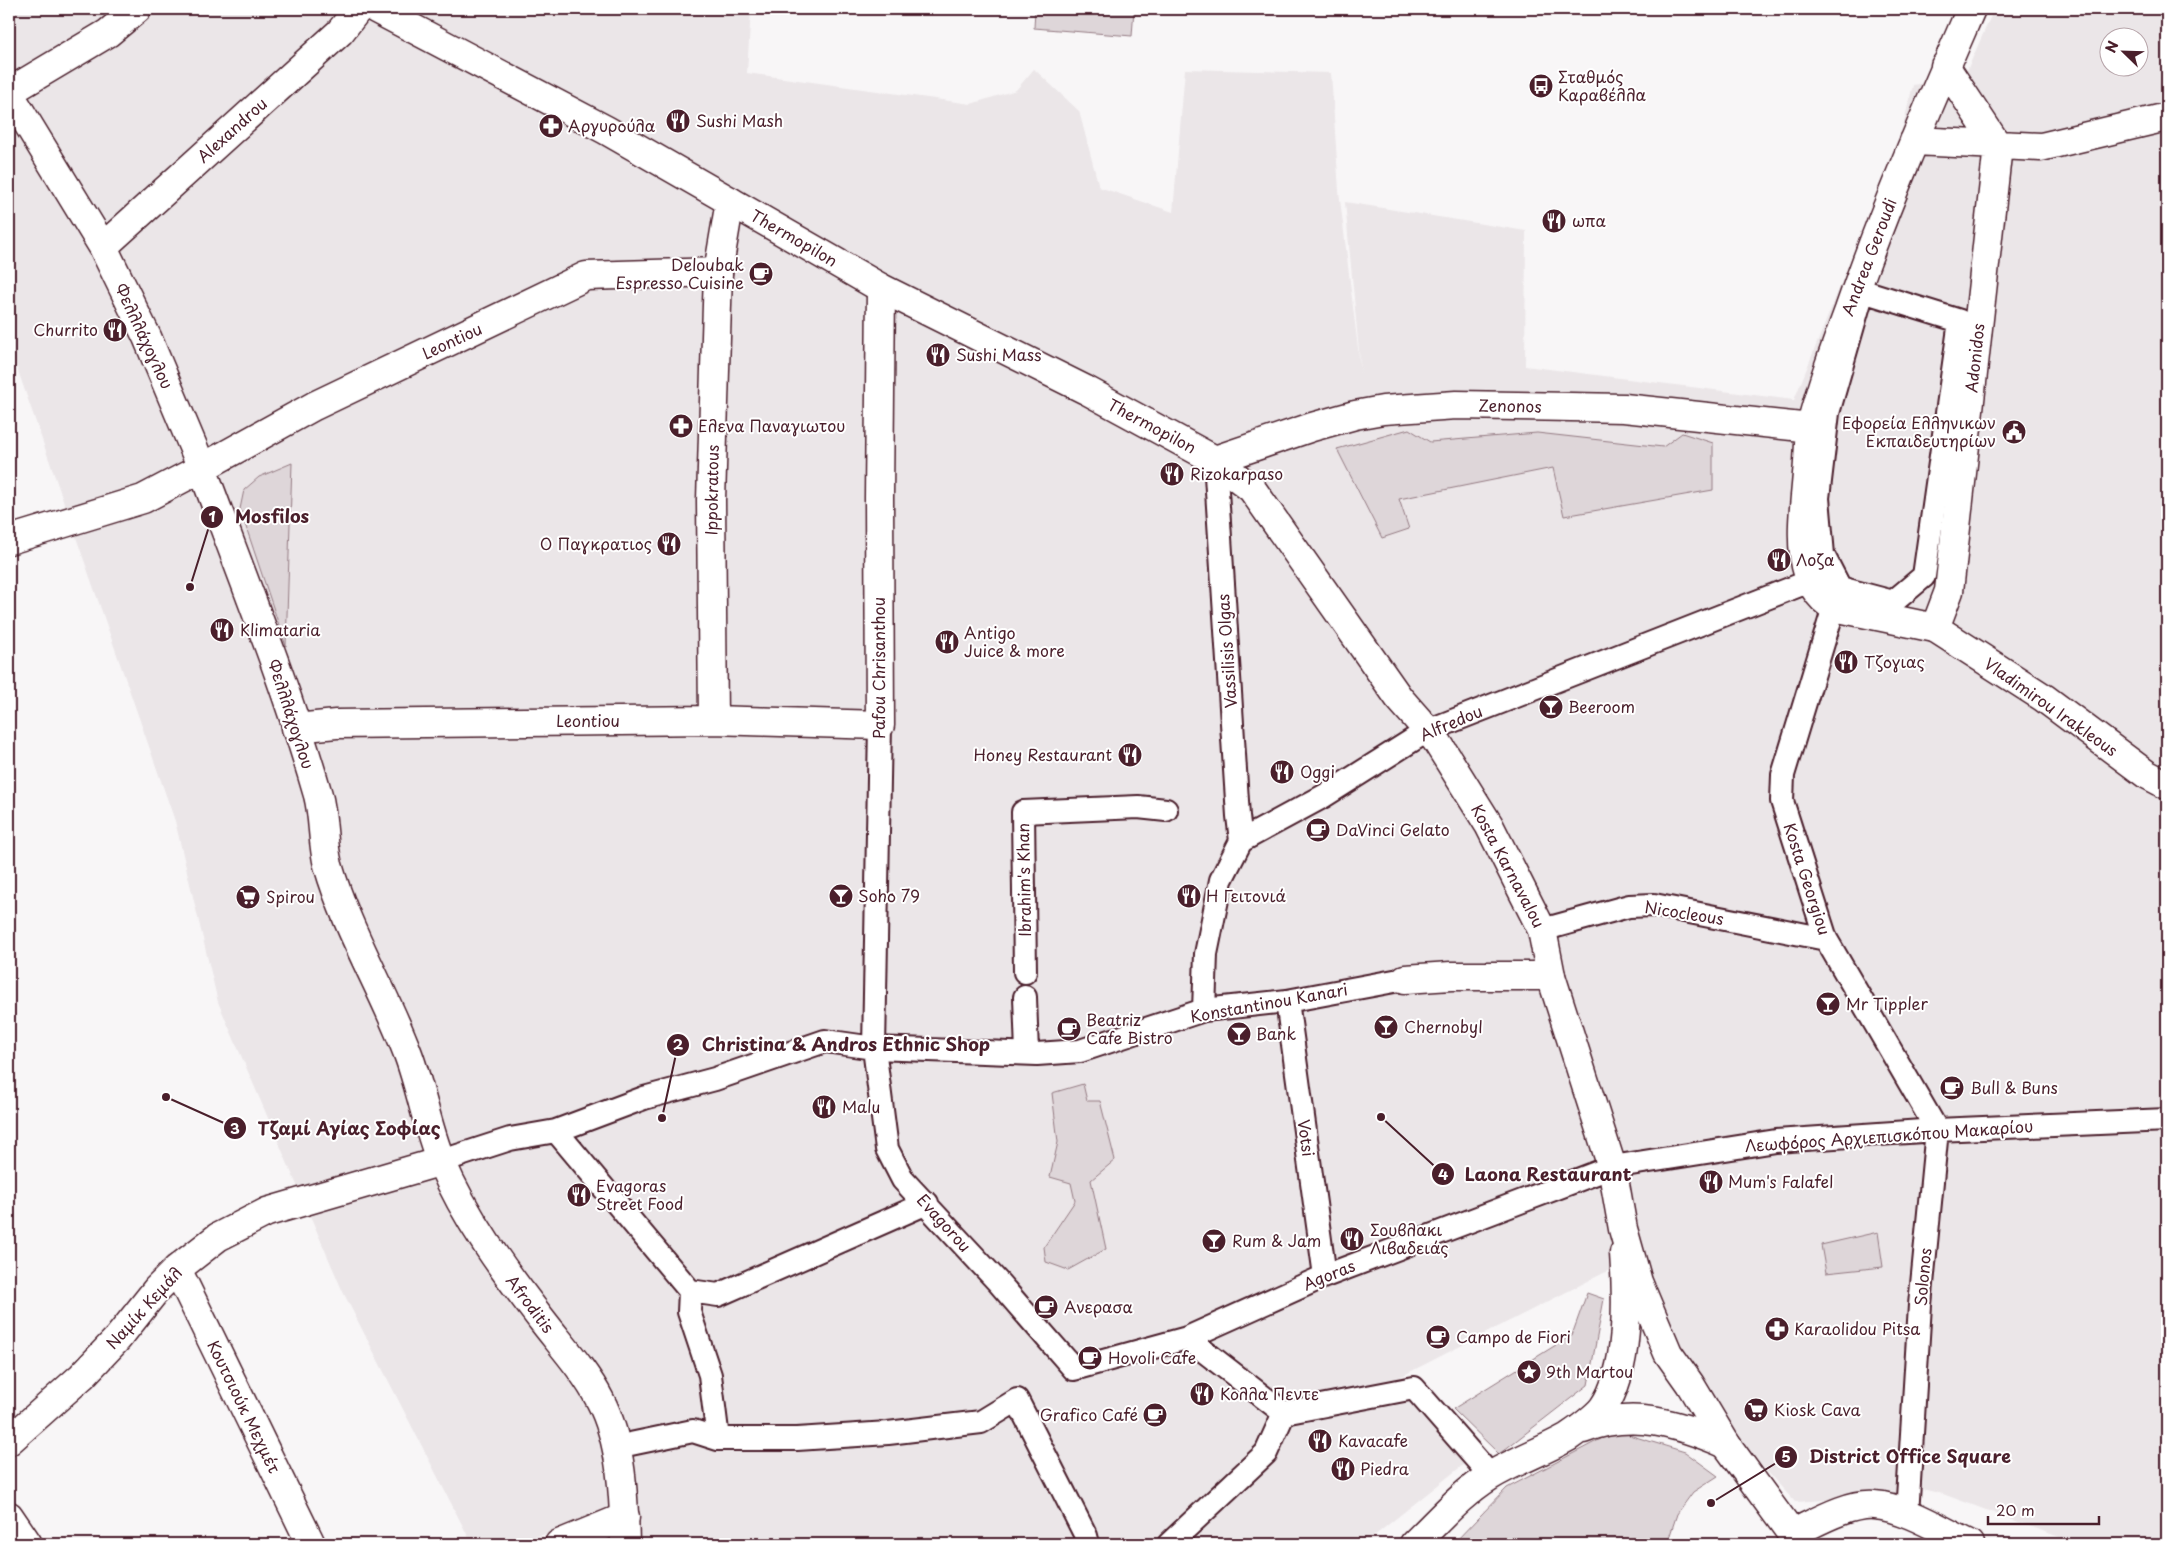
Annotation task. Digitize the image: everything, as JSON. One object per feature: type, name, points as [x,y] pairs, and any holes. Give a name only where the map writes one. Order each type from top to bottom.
[{"type":"street","points":[[9,92],[108,32],[136,9]]},
{"type":"street","name":"Alexandrou","points":[[103,247],[340,32],[358,9]]},
{"type":"street","name":"Thermopilon","points":[[376,9],[606,130],[881,288],[1086,390],[1215,460]]},
{"type":"street","name":"Andrea Geroudi","points":[[1810,581],[1803,549],[1803,516],[1811,428],[1823,383],[1867,257],[1970,9]]},
{"type":"street","points":[[1945,66],[1998,146]]},
{"type":"street","name":"Φελλλάχογλου","points":[[9,92],[103,247],[147,337],[202,468],[279,673],[319,798],[327,863],[351,930],[408,1054],[442,1161]]},
{"type":"street","points":[[1914,141],[2040,147],[2167,117]]},
{"type":"street","name":"Adonidos","points":[[1935,628],[1949,591],[1998,146]]},
{"type":"street","name":"Ippokratous","points":[[713,720],[711,500],[718,272],[730,201]]},
{"type":"street","name":"Leontiou","points":[[9,540],[143,500],[314,406],[586,276],[718,272]]},
{"type":"street","name":"Pafou Chrisanthou","points":[[874,1048],[880,725],[878,497],[881,288]]},
{"type":"street","points":[[1864,291],[1960,321],[1924,576],[1893,602],[1840,588],[1823,555],[1818,498],[1828,413],[1864,291]]},
{"type":"street","name":"Zenonos","points":[[1215,460],[1312,427],[1355,415],[1383,410],[1456,405],[1624,408],[1811,428]]},
{"type":"street","name":"Kosta Karnavalou","points":[[1215,460],[1252,489],[1398,698],[1436,740],[1489,825],[1542,930],[1551,976],[1612,1167],[1623,1229],[1638,1282],[1668,1353],[1690,1384],[1726,1444],[1795,1539]]},
{"type":"street","name":"Vassilisis Olgas","points":[[1215,460],[1241,842]]},
{"type":"street","points":[[1810,581],[1820,597],[1834,607],[1935,628]]},
{"type":"street","name":"Alfredou","points":[[1241,842],[1324,796],[1427,731],[1810,581]]},
{"type":"street","name":"Kosta Georgiou","points":[[1834,607],[1783,775],[1782,802],[1826,939],[1937,1130]]},
{"type":"street","name":"Vladimirou Irakleous","points":[[1935,628],[2044,698],[2146,774],[2167,785]]},
{"type":"street","name":"Leontiou","points":[[296,728],[336,724],[713,720],[880,725]]},
{"type":"street","name":"Ibrahim's Khan","points":[[1025,972],[1022,812],[1138,807],[1166,810]]},
{"type":"street","points":[[1204,1010],[1206,954],[1221,880],[1241,842]]},
{"type":"street","name":"Nicocleous","points":[[1542,930],[1630,906],[1654,905],[1826,939]]},
{"type":"street","name":"Konstantinou Kanari","points":[[442,1161],[510,1140],[556,1131],[644,1098],[715,1079],[825,1041],[874,1048],[1037,1054],[1080,1051],[1204,1010],[1287,1001],[1405,979],[1451,976],[1551,976]]},
{"type":"street","points":[[1025,997],[1026,1053]]},
{"type":"street","name":"Votsi","points":[[1287,1001],[1325,1276]]},
{"type":"street","name":"Evagorou","points":[[874,1048],[887,1149],[903,1180],[926,1203],[1074,1369]]},
{"type":"street","name":"Λεωφόρος Αρχιεπισκόπου Μακαρίου","points":[[1612,1167],[1776,1141],[1937,1130],[2167,1120]]},
{"type":"street","name":"Solonos","points":[[1907,1514],[1920,1305],[1937,1130]]},
{"type":"street","points":[[556,1131],[690,1291],[718,1295],[926,1203]]},
{"type":"street","name":"Ναμίκ Κεμάλ","points":[[9,1441],[82,1376],[118,1338],[157,1289],[177,1269],[218,1237],[267,1212],[442,1161]]},
{"type":"street","name":"Afroditis","points":[[442,1161],[474,1223],[491,1250],[518,1290],[580,1367],[602,1402],[616,1447],[625,1518],[625,1544]]},
{"type":"street","name":"Agoras","points":[[1074,1369],[1187,1338],[1325,1276],[1612,1167]]},
{"type":"street","points":[[1569,1436],[1602,1410],[1616,1386],[1628,1299],[1623,1229]]},
{"type":"street","name":"Κουτσιούκ Μεχμέτ","points":[[177,1269],[310,1544]]},
{"type":"street","points":[[690,1291],[689,1312],[710,1375],[718,1439]]},
{"type":"street","points":[[1187,1338],[1284,1413],[1414,1388],[1490,1476]]},
{"type":"street","points":[[616,1447],[693,1431],[718,1439],[797,1439],[861,1435],[981,1422],[1017,1400],[1086,1536],[1088,1544]]},
{"type":"street","points":[[1169,1544],[1266,1453],[1284,1413]]},
{"type":"street","points":[[1414,1544],[1462,1496],[1490,1476],[1569,1436],[1602,1422],[1630,1418],[1679,1426],[1726,1444]]},
{"type":"street","points":[[1795,1539],[1845,1510],[1873,1505],[1907,1514],[1970,1544]]},
{"type":"street","points":[[9,1516],[28,1544]]},
{"type":"street","points":[[559,1544],[625,1518]]},
{"type":"shaded area","points":[[9,9],[751,9],[747,73],[971,104],[1016,90],[1034,69],[1079,111],[1099,187],[1173,212],[1185,69],[1331,73],[1339,191],[1361,373],[1345,202],[1526,231],[1525,366],[1794,400],[1900,138],[1913,85],[1965,75],[1994,9],[2167,9],[2167,770],[2155,764],[2167,811],[2167,1544],[2070,1544],[2070,1541],[1943,1494],[1922,1489],[1869,1497],[1795,1502],[1731,1432],[1652,1296],[1639,1255],[1398,1378],[1468,1461],[1364,1544],[636,1544],[636,1511],[507,1544],[472,1544],[343,1292],[218,1002],[175,821],[9,345]]},
{"type":"shaded area","points":[[1035,9],[1134,9],[1132,36],[1034,28]]},
{"type":"shaded area","points":[[1409,429],[1430,442],[1537,433],[1663,447],[1682,433],[1713,443],[1713,490],[1564,516],[1553,468],[1399,499],[1409,529],[1382,538],[1337,449]]},
{"type":"shaded area","points":[[292,463],[286,646],[240,509],[244,490],[259,477]]},
{"type":"shaded area","points":[[1083,1084],[1087,1101],[1100,1101],[1115,1160],[1091,1180],[1106,1249],[1068,1270],[1046,1262],[1044,1247],[1075,1201],[1071,1183],[1050,1177],[1058,1142],[1052,1093]]},
{"type":"shaded area","points":[[1878,1232],[1883,1267],[1826,1273],[1821,1245]]},
{"type":"shaded area","points":[[1587,1293],[1604,1299],[1588,1385],[1499,1454],[1453,1409],[1572,1335]]},
{"type":"shaded area","points":[[1616,1431],[1685,1452],[1718,1476],[1693,1492],[1677,1514],[1667,1544],[1453,1544],[1507,1488]]},
{"type":"place","name":"Σταθμός Καραβέλλα","points":[[1541,86]]},
{"type":"place","name":"Sushi Mash","points":[[678,121]]},
{"type":"place","name":"Αργυρούλα","points":[[551,126]]},
{"type":"place","name":"ωπα","points":[[1554,221]]},
{"type":"place","name":"Deloubak Espresso Cuisine","points":[[761,274]]},
{"type":"place","name":"Churrito","points":[[115,330]]},
{"type":"place","name":"Sushi Mass","points":[[938,355]]},
{"type":"place","name":"Ελενα Παναγιωτου","points":[[681,426]]},
{"type":"place","name":"Εφορεία Ελληνικων Εκπαιδευτηρίων","points":[[2014,432]]},
{"type":"place","name":"Rizokarpaso","points":[[1172,474]]},
{"type":"place","name":"Ο Παγκρατιος","points":[[669,544]]},
{"type":"place","name":"Λοζα","points":[[1779,560]]},
{"type":"place","name":"Mosfilos","points":[[190,587]]},
{"type":"place","name":"Klimataria","points":[[222,630]]},
{"type":"place","name":"Antigo Juice & more","points":[[947,642]]},
{"type":"place","name":"Τζογιας","points":[[1846,662]]},
{"type":"place","name":"Beeroom","points":[[1551,707]]},
{"type":"place","name":"Honey Restaurant","points":[[1130,755]]},
{"type":"place","name":"Oggi","points":[[1282,772]]},
{"type":"place","name":"DaVinci Gelato","points":[[1318,830]]},
{"type":"place","name":"Soho 79","points":[[841,896]]},
{"type":"place","name":"Η Γειτονιά","points":[[1189,896]]},
{"type":"place","name":"Spirou","points":[[248,897]]},
{"type":"place","name":"Mr Tippler","points":[[1828,1004]]},
{"type":"place","name":"Chernobyl","points":[[1386,1027]]},
{"type":"place","name":"Beatriz Cafe Bistro","points":[[1069,1029]]},
{"type":"place","name":"Bank","points":[[1239,1034]]},
{"type":"place","name":"Bull & Buns","points":[[1952,1088]]},
{"type":"place","name":"Τζαμί Αγίας Σοφίας","points":[[166,1097]]},
{"type":"place","name":"Malu","points":[[824,1107]]},
{"type":"place","name":"Laona Restaurant","points":[[1381,1117]]},
{"type":"place","name":"Christina & Andros Ethnic Shop","points":[[662,1118]]},
{"type":"place","name":"Mum's Falafel","points":[[1711,1182]]},
{"type":"place","name":"Evagoras Street Food","points":[[579,1195]]},
{"type":"place","name":"Σουβλακι Λιβαδειάς","points":[[1352,1239]]},
{"type":"place","name":"Rum & Jam","points":[[1214,1241]]},
{"type":"place","name":"Ανερασα","points":[[1046,1307]]},
{"type":"place","name":"Karaolidou Pitsa","points":[[1777,1329]]},
{"type":"place","name":"Campo de Fiori","points":[[1438,1337]]},
{"type":"place","name":"Hovoli Cafe","points":[[1090,1358]]},
{"type":"place","name":"9th Martou","points":[[1529,1372]]},
{"type":"place","name":"Κολλα Πεντε","points":[[1202,1394]]},
{"type":"place","name":"Kiosk Cava","points":[[1756,1410]]},
{"type":"place","name":"Grafico Café","points":[[1155,1415]]},
{"type":"place","name":"Kavacafe","points":[[1320,1441]]},
{"type":"place","name":"Piedra","points":[[1343,1469]]},
{"type":"place","name":"District Office Square","points":[[1711,1503]]}]
